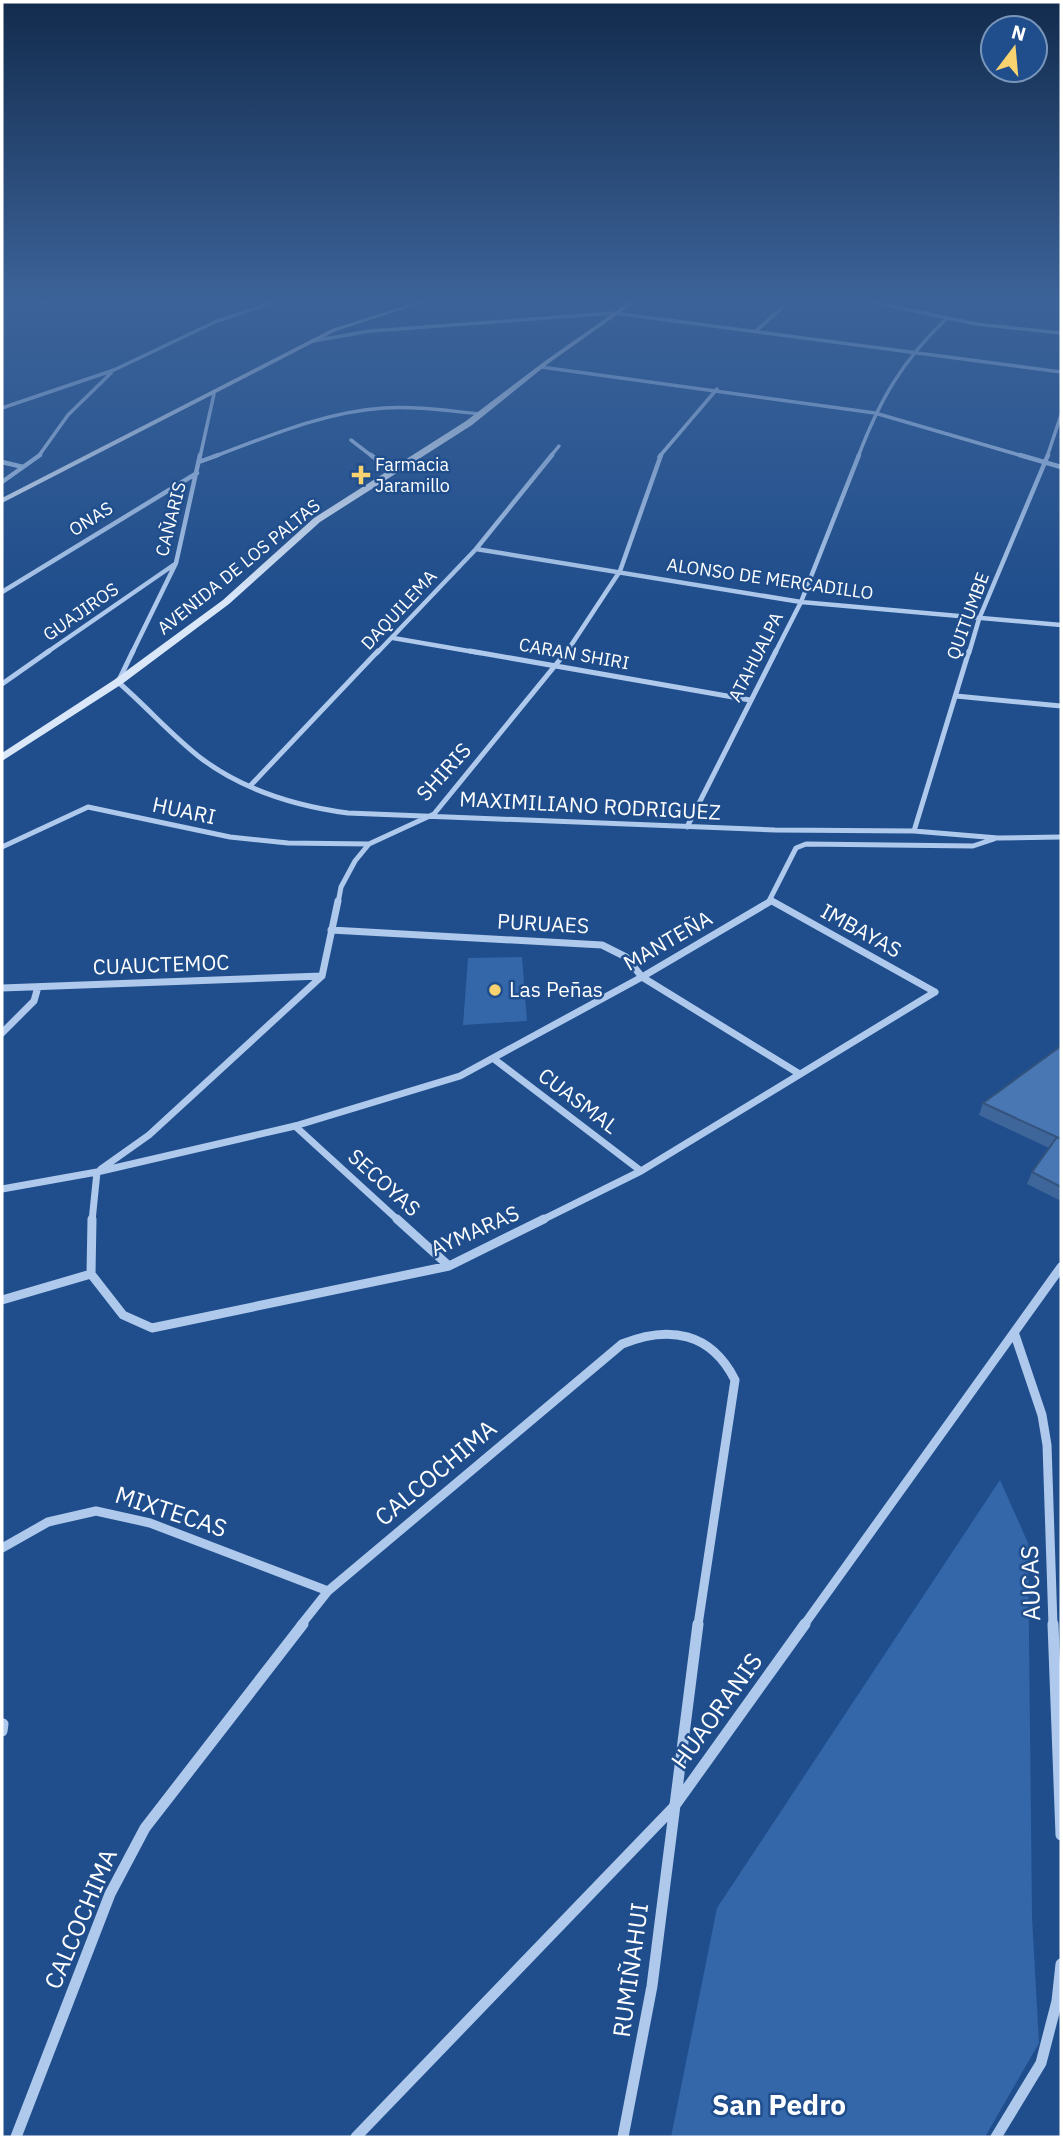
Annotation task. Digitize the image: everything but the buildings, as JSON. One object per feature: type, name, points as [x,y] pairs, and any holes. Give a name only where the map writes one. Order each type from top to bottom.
[{"type":"main road","points":[[2,501],[199,402]]},
{"type":"main road","name":"AVENIDA DE LOS PALTAS","points":[[2,758],[118,682],[226,602],[317,520],[496,402]]},
{"type":"street","points":[[2,408],[20,402]]},
{"type":"street","points":[[2,482],[43,453],[68,415],[81,402]]},
{"type":"street","name":"CAÑARIS","points":[[118,682],[176,563],[212,402]]},
{"type":"street","name":"SHIRIS","points":[[369,844],[433,814],[558,665],[620,571],[658,458],[707,402]]},
{"type":"street","points":[[802,402],[876,413],[1061,467]]},
{"type":"street","name":"ATAHUALPA","points":[[687,827],[801,602],[883,402]]},
{"type":"street","points":[[199,463],[326,419],[362,411],[419,408],[481,414]]},
{"type":"street","name":"QUITUMBE","points":[[914,831],[979,619],[1045,463],[1061,415]]},
{"type":"street","points":[[351,440],[393,472]]},
{"type":"street","name":"DAQUILEMA","points":[[250,786],[476,549],[559,446]]},
{"type":"street","points":[[2,462],[23,467]]},
{"type":"street","name":"ONAS","points":[[2,592],[197,473]]},
{"type":"street","name":"ALONSO DE MERCADILLO","points":[[476,549],[801,602],[1061,625]]},
{"type":"street","name":"GUAJIROS","points":[[2,684],[176,563]]},
{"type":"street","name":"CARAN SHIRI","points":[[393,638],[750,700]]},
{"type":"street","name":"MAXIMILIANO RODRIGUEZ","points":[[118,682],[202,760],[290,804],[314,810],[687,827],[914,831],[998,838],[1061,836]]},
{"type":"street","points":[[956,696],[1061,706]]},
{"type":"street","name":"HUARI","points":[[2,847],[88,807],[230,837],[288,843],[369,844]]},
{"type":"street","points":[[771,901],[775,885],[796,848],[806,844],[973,846],[998,838]]},
{"type":"street","points":[[2,1189],[97,1172],[149,1135],[321,976],[341,887],[369,844]]},
{"type":"street","name":"MANTEÑA","points":[[97,1172],[295,1126],[460,1076],[642,977],[771,901]]},
{"type":"street","name":"IMBAYAS","points":[[771,901],[935,992]]},
{"type":"street","name":"PURUAES","points":[[331,930],[593,943],[626,957],[642,977],[798,1073]]},
{"type":"street","name":"CUAUCTEMOC","points":[[2,988],[321,976]]},
{"type":"street","points":[[2,1033],[34,1001],[38,987]]},
{"type":"street","name":"AYMARAS","points":[[91,1274],[121,1316],[135,1325],[152,1328],[449,1266],[642,1171],[798,1073],[935,992]]},
{"type":"street","name":"CUASMAL","points":[[494,1059],[642,1171]]},
{"type":"street","name":"SECOYAS","points":[[295,1126],[449,1266]]},
{"type":"street","points":[[2,1300],[91,1274],[90,1243],[97,1172]]},
{"type":"street","name":"HUAORANIS","points":[[356,2137],[673,1808],[1061,1268]]},
{"type":"street","name":"CALCOCHIMA","points":[[16,2137],[110,1894],[145,1828],[328,1591],[622,1344],[651,1333],[668,1332],[701,1341],[730,1366],[735,1380],[673,1808]]},
{"type":"street","name":"AUCAS","points":[[1015,1335],[1042,1415],[1047,1445],[1061,1835]]},
{"type":"street","name":"MIXTECAS","points":[[2,1548],[48,1522],[96,1511],[150,1523],[328,1591]]},
{"type":"street","name":"RUMIÑAHUI","points":[[623,2137],[648,2010],[673,1808]]},
{"type":"street","points":[[996,2137],[1041,2063],[1057,2001],[1061,1964]]},
{"type":"shaded area","name":"Las Peñas","points":[[522,957],[527,1021],[463,1025],[468,958]]},
{"type":"shaded area","points":[[1000,1480],[1028,1543],[1032,1917],[1039,2043],[985,2137],[671,2137],[717,1908]]},
{"type":"place","name":"Farmacia Jaramillo","points":[[361,475]]},
{"type":"place","name":"Las Peñas","points":[[495,990]]},
{"type":"district","name":"San Pedro","points":[[779,2105]]}]
